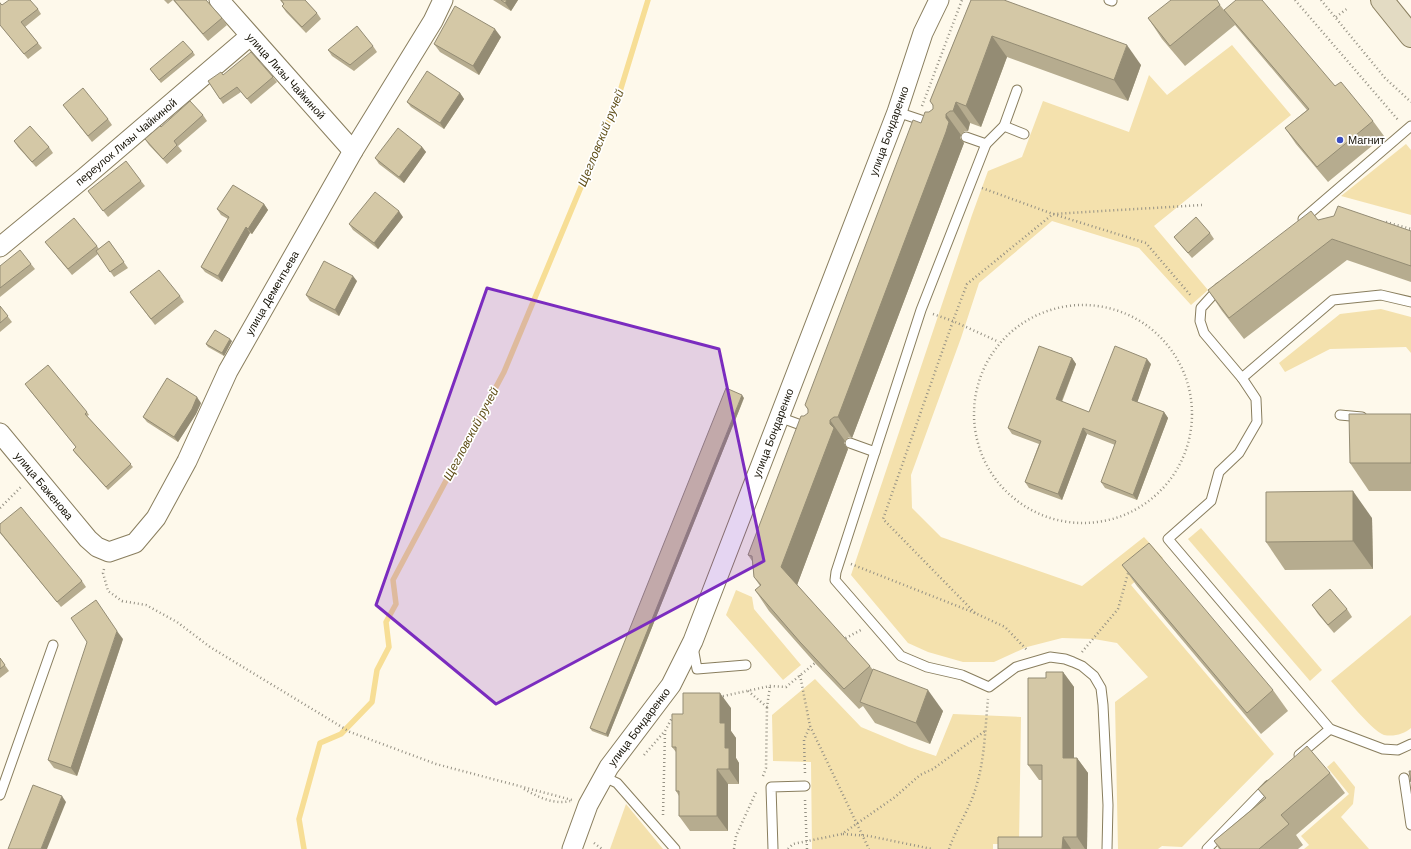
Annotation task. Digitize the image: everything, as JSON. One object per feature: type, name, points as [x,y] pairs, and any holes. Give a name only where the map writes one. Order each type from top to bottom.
[{"type":"street","name":"улица Лизы Чайкиной","points":[[219,0],[353,151]]},
{"type":"street","name":"улица Дементьева","points":[[109,552],[135,543],[156,518],[187,461],[228,371],[353,151],[433,21],[444,0]]},
{"type":"street","name":"улица Бондаренко","points":[[572,849],[588,805],[609,767],[671,685],[693,641],[897,112],[922,33],[939,0]]},
{"type":"street","points":[[1384,1],[1411,36]]},
{"type":"street","name":"переулок Лизы Чайкиной","points":[[0,247],[85,177],[250,36]]},
{"type":"street","name":"улица Баженова","points":[[0,433],[88,539],[97,547],[109,552]]},
{"type":"lane","points":[[1017,90],[1004,126],[986,144],[921,310],[836,572],[835,580],[901,656],[928,667],[962,675],[989,687],[1016,667],[1050,657],[1065,659],[1073,662],[1094,676],[1101,688],[1103,705],[1107,782],[1107,849]]},
{"type":"lane","points":[[897,112],[942,127]]},
{"type":"lane","points":[[1004,126],[1024,134]]},
{"type":"lane","points":[[1297,224],[1409,128]]},
{"type":"lane","points":[[966,137],[986,144]]},
{"type":"lane","points":[[1225,283],[1201,308],[1200,321],[1204,333],[1242,378],[1256,399],[1257,422],[1239,453],[1219,472],[1211,501],[1168,539],[1330,729],[1383,749],[1398,750],[1411,744]]},
{"type":"lane","points":[[1242,378],[1333,300],[1381,295],[1411,302]]},
{"type":"lane","points":[[1340,415],[1372,418]]},
{"type":"lane","points":[[779,417],[817,431]]},
{"type":"lane","points":[[850,443],[875,452]]},
{"type":"lane","points":[[693,641],[697,669],[746,665]]},
{"type":"lane","points":[[0,795],[53,645]]},
{"type":"lane","points":[[1290,763],[1330,729]]},
{"type":"lane","points":[[604,777],[617,783],[675,849]]},
{"type":"lane","points":[[1404,778],[1411,825]]},
{"type":"lane","points":[[1208,849],[1274,780]]},
{"type":"lane","points":[[773,849],[771,787],[805,786]]},
{"type":"path","points":[[1295,0],[1409,128]]},
{"type":"path","points":[[1321,0],[1385,78],[1411,102]]},
{"type":"path","points":[[1336,17],[1348,8]]},
{"type":"path","points":[[970,183],[1053,214],[1146,243],[1201,308]]},
{"type":"path","points":[[975,613],[883,519],[967,284],[1053,214],[1202,205]]},
{"type":"path","points":[[1381,221],[1411,229]]},
{"type":"path","points":[[1083,304],[1114,309],[1128,315],[1142,322],[1166,342],[1183,369],[1192,399],[1192,430],[1183,460],[1162,491],[1131,513],[1095,524],[1057,522],[1023,507],[1000,487],[995,482],[977,448],[972,411],[980,374],[999,342],[1023,322],[1045,312],[1052,309],[1083,304]]},
{"type":"path","points":[[921,310],[953,321],[999,342]]},
{"type":"path","points":[[0,508],[27,481],[36,476]]},
{"type":"path","points":[[109,552],[103,573],[108,591],[122,600],[146,605],[177,622],[210,647],[350,732],[436,764],[574,800],[563,803],[538,797],[520,787]]},
{"type":"path","points":[[840,560],[975,613],[1005,627],[1037,660]]},
{"type":"path","points":[[1073,662],[1118,609],[1128,571],[1134,566]]},
{"type":"path","points":[[842,640],[872,623]]},
{"type":"path","points":[[717,697],[770,686],[786,687],[815,663]]},
{"type":"path","points":[[800,675],[810,726],[869,849]]},
{"type":"path","points":[[760,782],[766,768],[767,707],[770,686]]},
{"type":"path","points":[[949,849],[976,788],[982,763],[989,687]]},
{"type":"path","points":[[748,690],[767,707]]},
{"type":"path","points":[[663,834],[666,731]]},
{"type":"path","points":[[842,834],[895,797],[920,775],[933,769],[985,731]]},
{"type":"path","points":[[734,849],[736,836],[757,788]]},
{"type":"path","points":[[788,849],[793,844],[842,834],[862,836],[932,849]]},
{"type":"path","points":[[588,840],[602,849]]},
{"type":"highlighted area","points":[[487,288],[719,349],[764,561],[496,704],[376,605]]},
{"type":"shaded area","points":[[1232,45],[1291,115],[1154,226],[1208,290],[1191,305],[1139,248],[1052,221],[979,283],[961,338],[911,475],[912,508],[941,537],[1082,586],[1144,537],[1163,558],[1131,585],[1274,754],[1182,847],[1162,846],[1158,849],[1118,849],[1115,702],[1148,677],[1117,643],[1094,639],[1062,638],[1027,647],[994,662],[963,662],[928,652],[908,643],[851,575],[988,171],[1022,157],[1043,101],[1129,132],[1149,75],[1167,95]]},
{"type":"shaded area","points":[[1406,144],[1411,150],[1411,215],[1341,196]]},
{"type":"shaded area","points":[[1381,309],[1411,317],[1411,353],[1406,347],[1330,349],[1285,372],[1279,363],[1340,314]]},
{"type":"shaded area","points":[[1201,528],[1322,670],[1310,681],[1188,539]]},
{"type":"shaded area","points":[[736,590],[752,597],[754,609],[801,665],[783,680],[726,615]]},
{"type":"shaded area","points":[[1411,615],[1411,728],[1399,734],[1391,736],[1384,735],[1365,719],[1331,681]]},
{"type":"shaded area","points":[[815,679],[861,727],[909,747],[936,756],[953,714],[1021,717],[1019,844],[993,844],[993,849],[812,849],[811,762],[773,761],[772,715]]},
{"type":"shaded area","points":[[1334,761],[1355,787],[1353,804],[1341,817],[1369,849],[1304,849],[1309,845],[1301,836],[1349,794],[1327,767]]},
{"type":"shaded area","points":[[626,804],[663,849],[610,849]]},
{"type":"building","points":[[9,0],[30,0],[38,9],[21,22],[38,43],[24,54],[0,25],[0,3],[2,5]]},
{"type":"building","points":[[174,0],[206,0],[222,18],[203,34]]},
{"type":"building","points":[[281,0],[305,0],[317,13],[302,27],[282,6],[284,4]]},
{"type":"building","points":[[971,0],[1004,0],[1127,45],[1114,80],[992,36],[966,106],[956,102],[953,111],[946,114],[946,118],[949,122],[946,132],[838,417],[834,417],[830,420],[830,424],[834,428],[781,567],[870,666],[844,689],[800,642],[755,590],[761,585],[754,577],[752,556],[748,555],[801,416],[808,413],[808,409],[805,405],[913,120],[921,123],[925,112],[929,112],[933,109],[933,105],[930,101]]},
{"type":"building","points":[[1171,0],[1217,0],[1220,5],[1170,46],[1148,18]]},
{"type":"building","points":[[1236,0],[1262,0],[1335,86],[1341,82],[1373,121],[1317,167],[1285,128],[1309,109],[1224,10]]},
{"type":"building","points":[[455,6],[495,29],[473,66],[434,44]]},
{"type":"building","points":[[357,26],[373,46],[350,65],[328,50]]},
{"type":"building","points":[[183,41],[193,52],[159,80],[150,69]]},
{"type":"building","points":[[251,52],[273,77],[247,99],[237,87],[220,99],[208,81],[221,72],[223,75]]},
{"type":"building","points":[[427,71],[460,93],[440,123],[407,102]]},
{"type":"building","points":[[83,88],[108,119],[88,136],[63,105]]},
{"type":"building","points":[[190,101],[203,115],[174,141],[177,145],[163,159],[145,139]]},
{"type":"building","points":[[30,126],[49,147],[32,162],[14,141]]},
{"type":"building","points":[[398,128],[422,147],[399,177],[375,158]]},
{"type":"building","points":[[126,161],[141,181],[103,211],[88,191]]},
{"type":"building","points":[[233,185],[264,204],[248,229],[246,227],[218,276],[201,267],[229,217],[217,209]]},
{"type":"building","points":[[375,192],[399,211],[374,243],[349,224]]},
{"type":"building","points":[[1338,206],[1411,231],[1411,266],[1332,239],[1229,318],[1208,290],[1311,211],[1318,220],[1334,216]]},
{"type":"building","points":[[1196,217],[1210,233],[1188,253],[1174,237]]},
{"type":"building","points":[[74,218],[97,246],[68,269],[45,242]]},
{"type":"building","points":[[109,241],[124,262],[110,272],[96,251]]},
{"type":"building","points":[[20,250],[31,264],[0,288],[0,266]]},
{"type":"building","points":[[324,261],[353,276],[335,310],[306,295]]},
{"type":"building","points":[[159,270],[180,296],[151,319],[130,292]]},
{"type":"building","points":[[0,306],[8,316],[0,323]]},
{"type":"building","points":[[215,330],[230,339],[222,353],[206,344]]},
{"type":"building","points":[[1039,346],[1072,358],[1056,399],[1089,412],[1115,346],[1147,359],[1132,400],[1164,412],[1133,495],[1101,482],[1116,441],[1083,428],[1058,494],[1025,482],[1041,441],[1008,428]]},
{"type":"building","points":[[48,365],[87,412],[85,414],[131,464],[106,487],[73,450],[76,447],[25,384]]},
{"type":"building","points":[[167,378],[197,397],[192,409],[174,437],[143,417]]},
{"type":"building","points":[[726,388],[742,395],[606,734],[590,728]]},
{"type":"building","points":[[1349,414],[1411,414],[1411,463],[1350,463]]},
{"type":"building","points":[[1353,491],[1353,541],[1266,542],[1266,492]]},
{"type":"building","points":[[21,507],[82,581],[57,602],[0,532],[0,524]]},
{"type":"building","points":[[1149,543],[1273,690],[1247,713],[1122,565]]},
{"type":"building","points":[[1330,589],[1347,609],[1328,625],[1312,605]]},
{"type":"building","points":[[96,600],[117,631],[71,768],[48,760],[87,642],[71,618]]},
{"type":"building","points":[[0,658],[5,665],[0,669]]},
{"type":"building","points":[[873,669],[928,690],[916,723],[860,702]]},
{"type":"building","points":[[1046,672],[1063,672],[1063,758],[1077,758],[1077,837],[1063,837],[1062,849],[998,849],[998,837],[1042,837],[1042,765],[1028,765],[1028,678],[1046,678]]},
{"type":"building","points":[[683,693],[720,693],[720,723],[725,723],[725,748],[729,748],[729,769],[717,769],[717,816],[679,816],[679,791],[676,791],[676,747],[672,747],[672,714],[683,714]]},
{"type":"building","points":[[1307,746],[1330,773],[1281,815],[1289,824],[1259,849],[1221,849],[1214,841],[1266,798],[1258,789]]},
{"type":"building","points":[[1409,771],[1411,771],[1411,782]]},
{"type":"building","points":[[33,785],[62,796],[41,849],[8,849]]},
{"type":"waterway","name":"Щегловский ручей","points":[[304,849],[299,819],[320,743],[341,734],[372,702],[377,670],[389,647],[386,622],[396,604],[393,580],[504,372],[618,98],[648,0]]},
{"type":"place","name":"Магнит","points":[[1340,140]]}]
